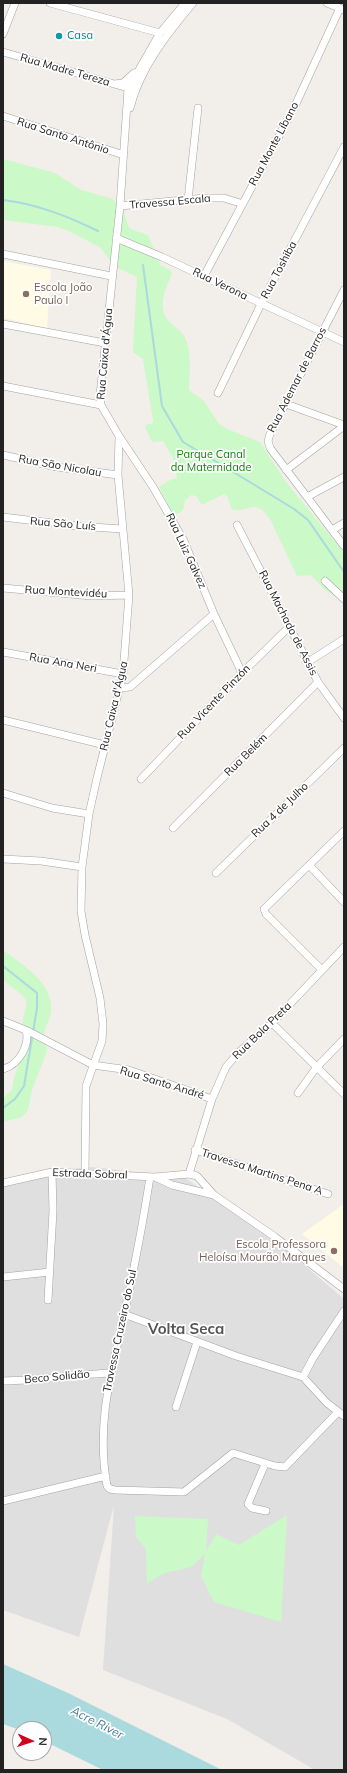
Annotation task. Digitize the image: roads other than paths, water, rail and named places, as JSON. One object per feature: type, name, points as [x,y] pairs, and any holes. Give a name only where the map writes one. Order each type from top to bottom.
[{"type":"street","points":[[3,34],[15,3]]},
{"type":"street","points":[[50,3],[160,33]]},
{"type":"street","name":"Rua Caixa d'Água","points":[[85,1173],[86,1086],[102,1041],[103,1024],[100,998],[85,935],[81,911],[82,867],[89,814],[123,674],[129,595],[118,475],[119,436],[101,405],[100,395],[131,89],[138,69],[160,33],[185,3]]},
{"type":"street","name":"Rua Caixa d'Água","points":[[131,89],[161,44],[193,3]]},
{"type":"street","points":[[327,3],[342,9]]},
{"type":"street","name":"Rua Monte Líbano","points":[[204,276],[294,108],[342,9]]},
{"type":"street","name":"Rua Madre Tereza","points":[[3,52],[131,89]]},
{"type":"street","points":[[112,84],[122,83],[138,69]]},
{"type":"street","points":[[188,200],[198,108]]},
{"type":"street","name":"Rua Santo Antônio","points":[[3,116],[124,155]]},
{"type":"street","name":"Rua Toshiba","points":[[218,393],[261,304],[344,147]]},
{"type":"street","name":"Travessa Escala","points":[[120,206],[224,198],[243,204]]},
{"type":"street","name":"Rua Verona","points":[[116,238],[204,276],[344,342]]},
{"type":"street","points":[[3,254],[111,276]]},
{"type":"street","name":"Rua Ademar de Barros","points":[[344,290],[270,434],[268,441],[270,448],[344,546]]},
{"type":"street","points":[[3,324],[105,343]]},
{"type":"street","points":[[3,386],[101,405]]},
{"type":"street","points":[[286,404],[344,426]]},
{"type":"street","points":[[286,470],[344,426]]},
{"type":"street","name":"Rua Luiz Galvez","points":[[119,436],[153,487],[177,528],[214,614],[242,673]]},
{"type":"street","name":"Rua São Nicolau","points":[[3,455],[57,467],[118,475]]},
{"type":"street","points":[[307,497],[344,477]]},
{"type":"street","name":"Rua São Luís","points":[[3,517],[77,526],[122,529]]},
{"type":"street","points":[[332,530],[344,523]]},
{"type":"street","name":"Rua Machado de Assis","points":[[237,525],[318,682],[344,718]]},
{"type":"street","points":[[325,581],[344,598]]},
{"type":"street","name":"Rua Montevidéu","points":[[3,588],[92,596],[129,595]]},
{"type":"street","points":[[120,688],[130,687],[214,614]]},
{"type":"street","name":"Rua Vicente Pinzón","points":[[142,779],[242,673],[289,627]]},
{"type":"street","points":[[308,662],[344,639]]},
{"type":"street","name":"Rua Ana Neri","points":[[3,652],[123,674]]},
{"type":"street","name":"Rua Belém","points":[[173,828],[318,682]]},
{"type":"street","points":[[3,720],[105,745]]},
{"type":"street","name":"Rua 4 de Julho","points":[[216,873],[344,748]]},
{"type":"street","points":[[3,793],[52,808],[89,814]]},
{"type":"street","points":[[322,970],[266,914],[264,909],[344,831]]},
{"type":"street","points":[[3,859],[42,861],[82,867]]},
{"type":"street","points":[[309,865],[344,902]]},
{"type":"street","name":"Rua Bola Preta","points":[[189,1174],[195,1150],[212,1099],[226,1067],[238,1053],[272,1023],[344,947]]},
{"type":"street","name":"Rua Santo André","points":[[3,1021],[27,1030],[93,1065],[129,1070],[212,1099]]},
{"type":"street","points":[[272,1023],[344,1094]]},
{"type":"street","points":[[3,1069],[11,1066],[26,1046],[28,1036],[27,1030]]},
{"type":"street","points":[[298,1093],[316,1068],[344,1040]]},
{"type":"street","name":"Travessa Martins Pena A","points":[[195,1150],[328,1194]]},
{"type":"street","points":[[48,1300],[53,1210],[52,1172]]},
{"type":"street","name":"Estrada Sobral","points":[[3,1184],[52,1172],[152,1177],[189,1174],[196,1176],[214,1194],[285,1244],[344,1289]]},
{"type":"street","points":[[172,1184],[175,1175]]},
{"type":"street","name":"Estrada Sobral","points":[[152,1177],[172,1184],[214,1194]]},
{"type":"street","name":"Travessa Cruzeiro do Sul","points":[[152,1177],[124,1314],[110,1373],[103,1419],[107,1486],[110,1489],[115,1490],[184,1492],[230,1454],[265,1464]]},
{"type":"street","points":[[196,1190],[200,1179]]},
{"type":"street","points":[[3,1277],[50,1272]]},
{"type":"street","points":[[303,1377],[313,1358],[344,1311]]},
{"type":"street","points":[[124,1314],[197,1342],[303,1377],[327,1403],[341,1414],[290,1464],[282,1468],[265,1464],[248,1504],[252,1508],[266,1511]]},
{"type":"street","points":[[176,1407],[197,1342]]},
{"type":"street","name":"Beco Solidão","points":[[3,1381],[40,1380],[74,1375],[110,1373]]},
{"type":"street","points":[[3,1501],[106,1476]]},
{"type":"water","name":"Acre River","points":[[3,1664],[68,1693],[222,1770],[103,1770],[52,1745],[52,1721],[12,1721],[12,1727],[3,1724]]},
{"type":"waterway","points":[[3,200],[28,204],[52,211],[98,231]]},
{"type":"waterway","points":[[143,265],[162,406],[183,442],[222,465]]},
{"type":"waterway","points":[[230,470],[294,509],[308,520],[344,572]]},
{"type":"waterway","points":[[3,966],[37,993],[37,1008],[24,1086],[15,1099],[3,1108]]},
{"type":"place","name":"Casa","points":[[59,36]]},
{"type":"place","name":"Escola João Paulo I","points":[[26,294]]},
{"type":"place","name":"Escola Professora Heloísa Mourão Marques","points":[[334,1251]]},
{"type":"district","name":"Volta Seca","points":[[186,1329]]},
{"type":"park label","name":"Parque Canal da Maternidade","points":[[211,461]]}]
